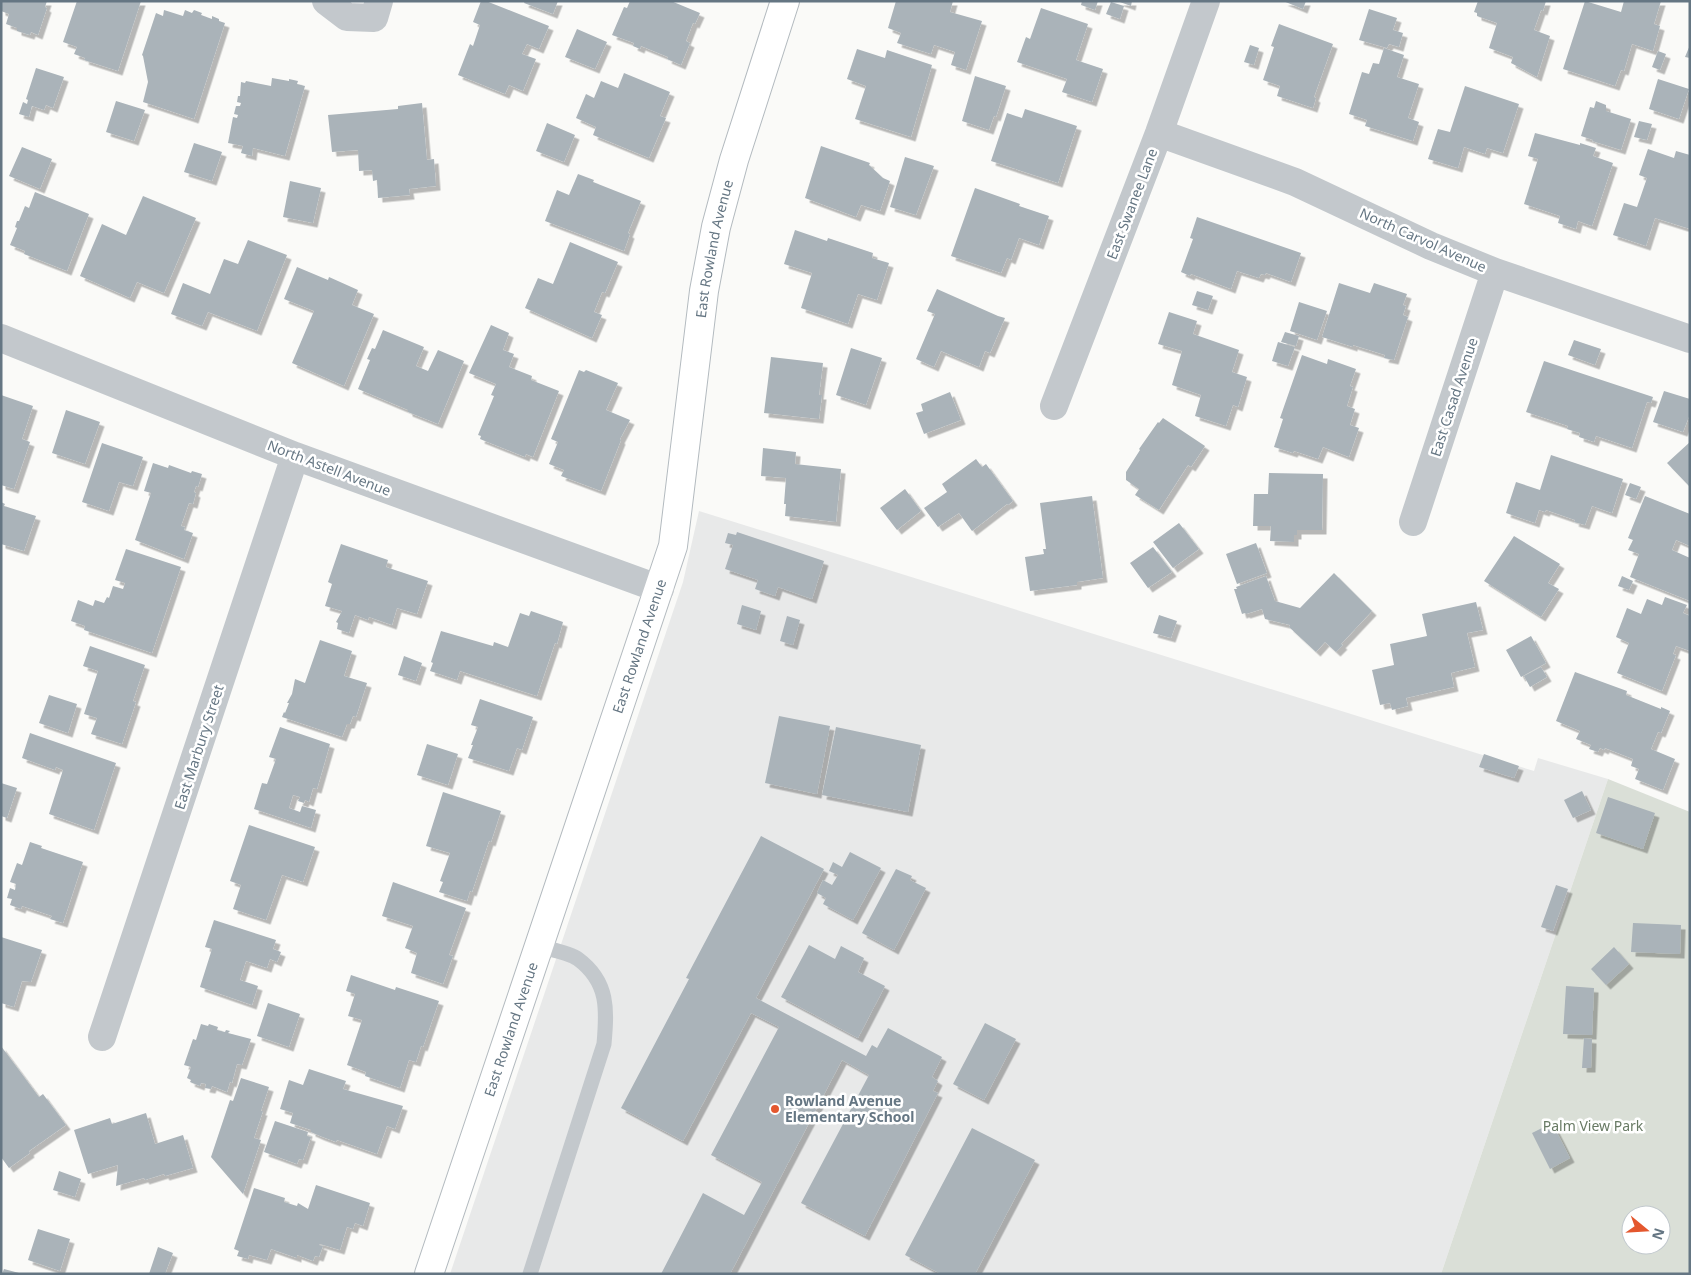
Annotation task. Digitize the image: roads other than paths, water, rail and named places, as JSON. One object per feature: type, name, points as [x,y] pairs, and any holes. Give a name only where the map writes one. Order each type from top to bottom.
[{"type":"street","points":[[326,1],[347,17],[377,10]]},
{"type":"street","name":"East Rowland Avenue","points":[[429,1274],[674,546],[704,291],[716,227],[734,160],[785,1]]},
{"type":"street","name":"East Swanee Lane","points":[[1054,406],[1159,133],[1206,1]]},
{"type":"street","name":"North Carvol Avenue","points":[[1159,133],[1296,182],[1431,246],[1496,272],[1690,339]]},
{"type":"street","name":"East Casad Avenue","points":[[1413,522],[1496,272]]},
{"type":"street","name":"North Astell Avenue","points":[[1,338],[295,456],[660,589]]},
{"type":"street","name":"East Marbury Street","points":[[102,1037],[295,456]]},
{"type":"lane","points":[[530,1274],[604,1044],[607,1015],[602,986],[591,972],[578,959],[538,946]]},
{"type":"place","name":"Rowland Avenue Elementary School","points":[[775,1109]]},
{"type":"park label","name":"Palm View Park","points":[[1593,1126]]}]
